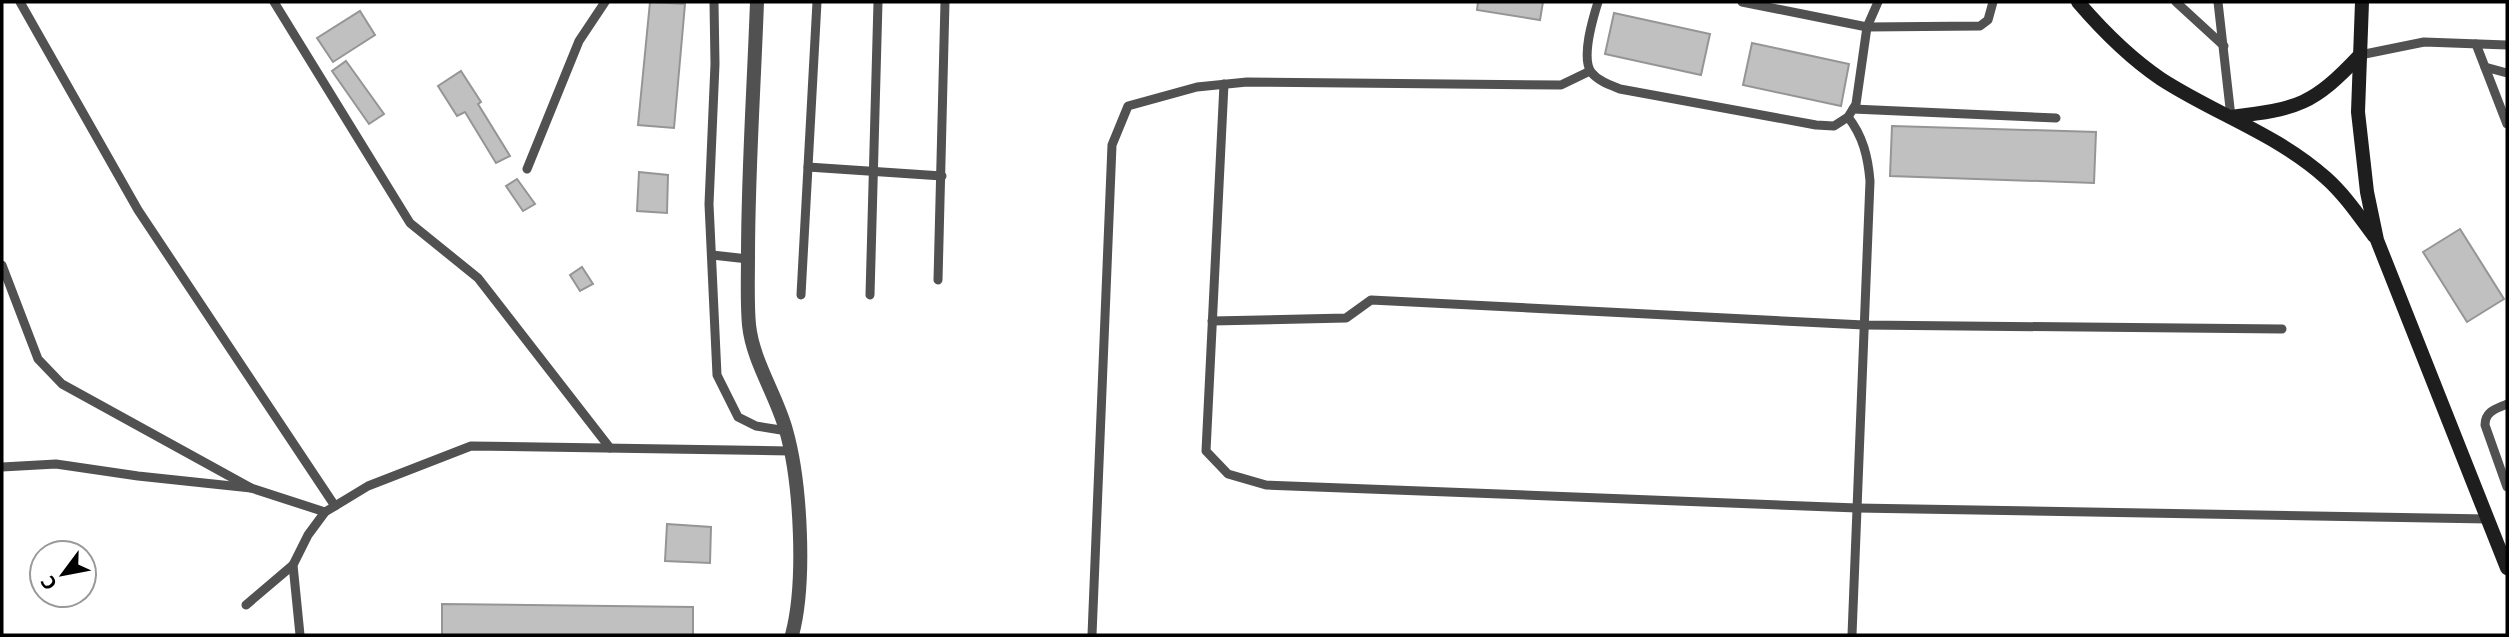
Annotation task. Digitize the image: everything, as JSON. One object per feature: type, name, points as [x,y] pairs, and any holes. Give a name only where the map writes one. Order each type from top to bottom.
[{"type":"main road","points":[[2078,2],[2124,50],[2160,78],[2265,135],[2327,178],[2377,240]]},
{"type":"main road","points":[[2362,2],[2359,125],[2367,192],[2377,240],[2488,519],[2504,550],[2507,568]]},
{"type":"main road","points":[[2231,117],[2288,109],[2310,100],[2334,83],[2360,55]]},
{"type":"street","points":[[757,2],[748,259],[749,327],[758,360],[787,430],[795,478],[801,570],[792,635]]},
{"type":"lane","points":[[20,2],[138,210],[335,506]]},
{"type":"lane","points":[[274,2],[410,223],[478,278],[610,448]]},
{"type":"lane","points":[[527,169],[579,41],[605,2]]},
{"type":"lane","points":[[714,2],[715,64],[709,204],[717,374],[738,417],[755,426],[787,430]]},
{"type":"lane","points":[[801,295],[817,2]]},
{"type":"lane","points":[[870,295],[878,2]]},
{"type":"lane","points":[[938,280],[946,2]]},
{"type":"lane","points":[[1598,2],[1588,41],[1590,71],[1600,80],[1620,89],[1833,126],[1851,113],[1856,104],[1867,27],[1878,2]]},
{"type":"lane","points":[[1742,2],[1867,27],[1980,26],[1988,20],[1993,2]]},
{"type":"lane","points":[[2176,2],[2224,46]]},
{"type":"lane","points":[[2218,2],[2231,117]]},
{"type":"lane","points":[[2360,55],[2424,42],[2507,45]]},
{"type":"lane","points":[[2476,44],[2507,124]]},
{"type":"lane","points":[[2485,67],[2507,73]]},
{"type":"lane","points":[[1093,635],[1112,145],[1128,106],[1197,87],[1247,82],[1561,85],[1590,71]]},
{"type":"lane","points":[[1224,84],[1206,451],[1228,474],[1266,485],[1857,508],[2488,519]]},
{"type":"lane","points":[[1851,113],[2056,118]]},
{"type":"lane","points":[[1851,113],[1868,157],[1870,181],[1852,635]]},
{"type":"lane","points":[[808,167],[942,176]]},
{"type":"lane","points":[[712,255],[748,259]]},
{"type":"lane","points":[[2,265],[38,359],[62,384],[251,488],[325,512]]},
{"type":"lane","points":[[1212,321],[1346,318],[1371,300],[1864,325],[2282,329]]},
{"type":"lane","points":[[2507,404],[2491,411],[2485,417],[2485,425],[2507,487]]},
{"type":"lane","points":[[246,605],[293,565],[308,535],[325,512],[368,486],[471,446],[790,451]]},
{"type":"lane","points":[[2,467],[56,464],[251,488]]},
{"type":"lane","points":[[293,565],[300,635]]},
{"type":"building","points":[[650,2],[685,4],[674,128],[638,125]]},
{"type":"building","points":[[1478,2],[1543,2],[1540,20],[1477,10]]},
{"type":"building","points":[[360,11],[375,35],[333,62],[317,38]]},
{"type":"building","points":[[1614,13],[1710,34],[1701,75],[1605,54]]},
{"type":"building","points":[[1752,43],[1849,64],[1841,106],[1743,85]]},
{"type":"building","points":[[346,61],[384,114],[369,124],[332,71]]},
{"type":"building","points":[[461,71],[510,156],[496,163],[465,112],[457,116],[438,86]]},
{"type":"building","points":[[1892,126],[2096,132],[2094,183],[1890,176]]},
{"type":"building","points":[[639,172],[668,175],[667,213],[637,211]]},
{"type":"building","points":[[517,179],[535,204],[523,211],[506,186]]},
{"type":"building","points":[[2460,229],[2504,299],[2467,322],[2423,252]]},
{"type":"building","points":[[582,267],[593,284],[580,291],[570,275]]},
{"type":"building","points":[[667,524],[711,527],[710,563],[665,561]]},
{"type":"building","points":[[442,604],[693,607],[693,635],[442,635]]}]
